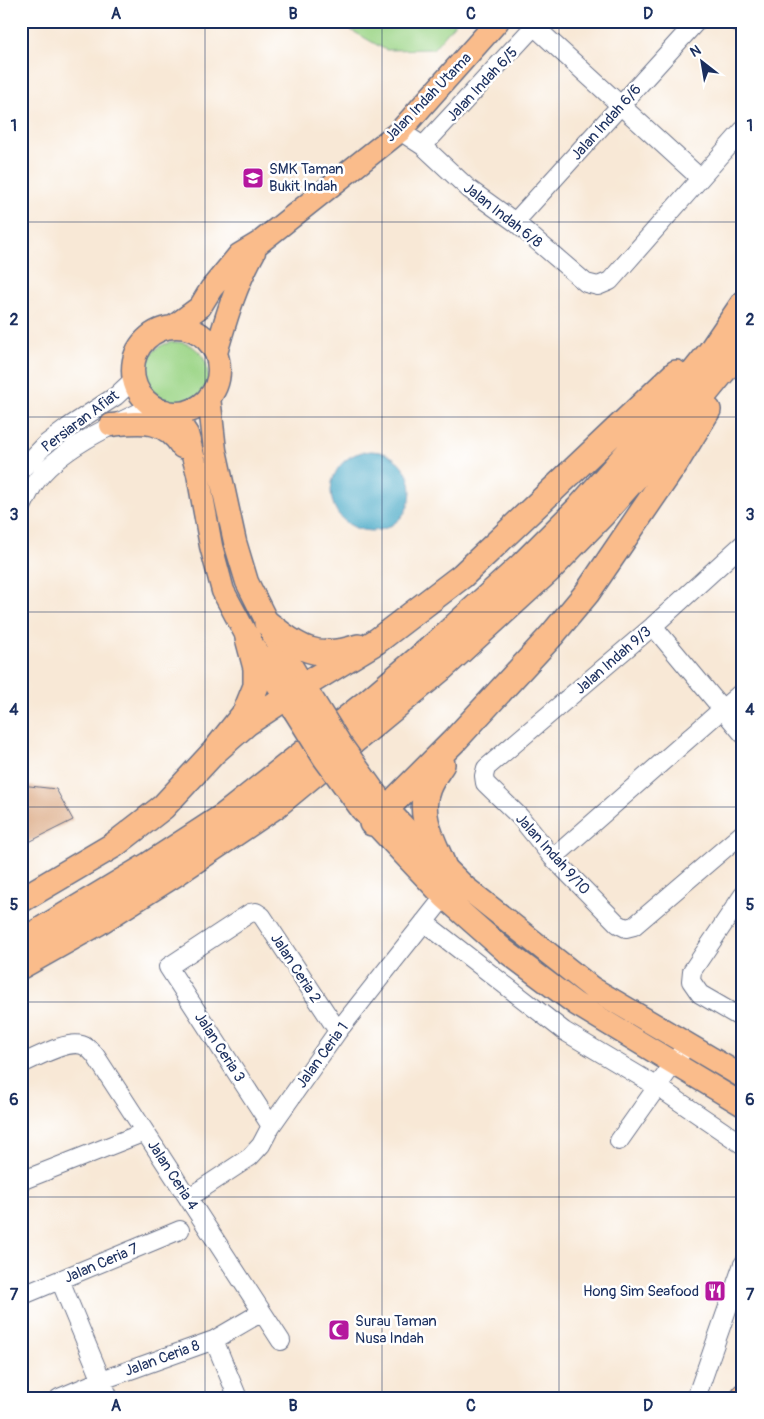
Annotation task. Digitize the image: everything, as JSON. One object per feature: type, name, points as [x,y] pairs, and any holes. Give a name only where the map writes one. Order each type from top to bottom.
[{"type":"highway","points":[[21,942],[149,865],[224,816],[370,700],[430,648],[522,565],[578,509],[643,436],[711,351],[743,304]]},
{"type":"highway","points":[[214,752],[247,723],[299,698],[462,576],[652,397],[697,352],[727,326]]},
{"type":"highway","points":[[375,810],[455,740],[552,635],[587,593],[690,441],[739,352]]},
{"type":"highway","points":[[21,966],[99,922],[175,874],[274,807],[442,668],[548,571],[603,514],[650,461],[739,352]]},
{"type":"highway","points":[[21,900],[114,845],[163,807],[214,752],[245,713],[256,686],[258,631],[312,651],[340,653],[377,641]]},
{"type":"highway","points":[[443,865],[428,829],[423,809],[428,789],[455,740]]},
{"type":"main road","name":"Jalan Indah Utama","points":[[173,327],[200,307],[239,255],[259,243],[400,130],[498,21]]},
{"type":"main road","points":[[216,353],[232,298],[242,273],[259,243]]},
{"type":"main road","points":[[159,408],[178,412],[189,410],[200,405],[209,397],[215,387],[219,376],[219,364],[216,353],[209,342],[199,333],[187,328],[173,327],[161,330],[150,336],[141,345],[133,369],[136,384],[142,396],[159,408],[179,422],[187,434],[198,474],[211,546],[223,591],[258,631],[299,698],[341,745],[375,810],[444,897],[504,950],[576,1004],[743,1105]]},
{"type":"main road","points":[[209,397],[215,450],[235,542],[247,582],[258,631]]},
{"type":"main road","points":[[111,425],[140,422],[167,430],[179,442],[198,474]]},
{"type":"main road","points":[[375,810],[443,865],[465,887],[592,988],[743,1077]]},
{"type":"street","name":"Jalan Indah 6/6","points":[[516,222],[698,21]]},
{"type":"street","points":[[737,21],[743,26]]},
{"type":"street","points":[[537,24],[620,107],[700,178],[743,130]]},
{"type":"street","name":"Jalan Indah 6/5","points":[[423,146],[537,24]]},
{"type":"street","name":"Jalan Indah 6/8","points":[[400,130],[423,146],[469,189],[516,222],[586,283],[598,286],[610,281],[700,178]]},
{"type":"street","name":"Persiaran Afiat","points":[[26,465],[46,444],[116,396],[132,381],[133,369]]},
{"type":"street","name":"Persiaran Afiat","points":[[21,509],[34,484],[54,462],[111,425],[159,408]]},
{"type":"street","points":[[26,465],[44,474]]},
{"type":"street","name":"Jalan Indah 9/3","points":[[484,776],[486,768],[652,626],[743,544]]},
{"type":"street","points":[[652,626],[743,734]]},
{"type":"street","points":[[553,858],[743,691]]},
{"type":"street","name":"Jalan Indah 9/10","points":[[484,776],[486,783],[520,817],[553,858],[618,924],[626,928],[634,926],[743,833]]},
{"type":"street","points":[[743,895],[692,972],[691,981],[700,994],[743,1020]]},
{"type":"street","name":"Jalan Ceria 1","points":[[188,1198],[250,1157],[261,1145],[271,1126],[338,1031],[444,897]]},
{"type":"street","name":"Jalan Ceria 2","points":[[250,913],[256,912],[262,916],[338,1031]]},
{"type":"street","name":"Jalan Ceria 3","points":[[250,913],[168,967],[271,1126]]},
{"type":"street","points":[[424,922],[564,1031],[658,1087],[743,1146]]},
{"type":"street","name":"Jalan Ceria 4","points":[[21,1064],[63,1046],[80,1044],[88,1048],[95,1055],[281,1341]]},
{"type":"street","points":[[619,1141],[686,1044]]},
{"type":"street","points":[[21,1181],[145,1132]]},
{"type":"street","name":"Jalan Ceria 7","points":[[21,1296],[180,1230]]},
{"type":"street","points":[[696,1398],[743,1264]]},
{"type":"street","points":[[60,1280],[110,1398]]},
{"type":"street","name":"Jalan Ceria 8","points":[[59,1398],[102,1380],[214,1340],[262,1312]]},
{"type":"street","points":[[214,1340],[238,1398]]},
{"type":"green space","points":[[335,21],[457,21],[433,49],[386,50]]},
{"type":"green space","points":[[170,342],[182,342],[199,351],[206,362],[208,374],[206,386],[199,397],[182,406],[170,406],[158,401],[149,392],[144,380],[144,368],[149,356],[158,347]]},
{"type":"water","points":[[363,451],[379,451],[400,462],[411,483],[411,499],[400,520],[379,531],[363,531],[349,525],[337,513],[331,499],[331,483],[337,469],[349,457]]},
{"type":"building","points":[[21,785],[56,789],[73,820],[21,846]]},
{"type":"place","name":"SMK Taman Bukit Indah","points":[[253,178]]},
{"type":"place","name":"Hong Sim Seafood","points":[[715,1291]]},
{"type":"place","name":"Surau Taman Nusa Indah","points":[[339,1330]]}]
